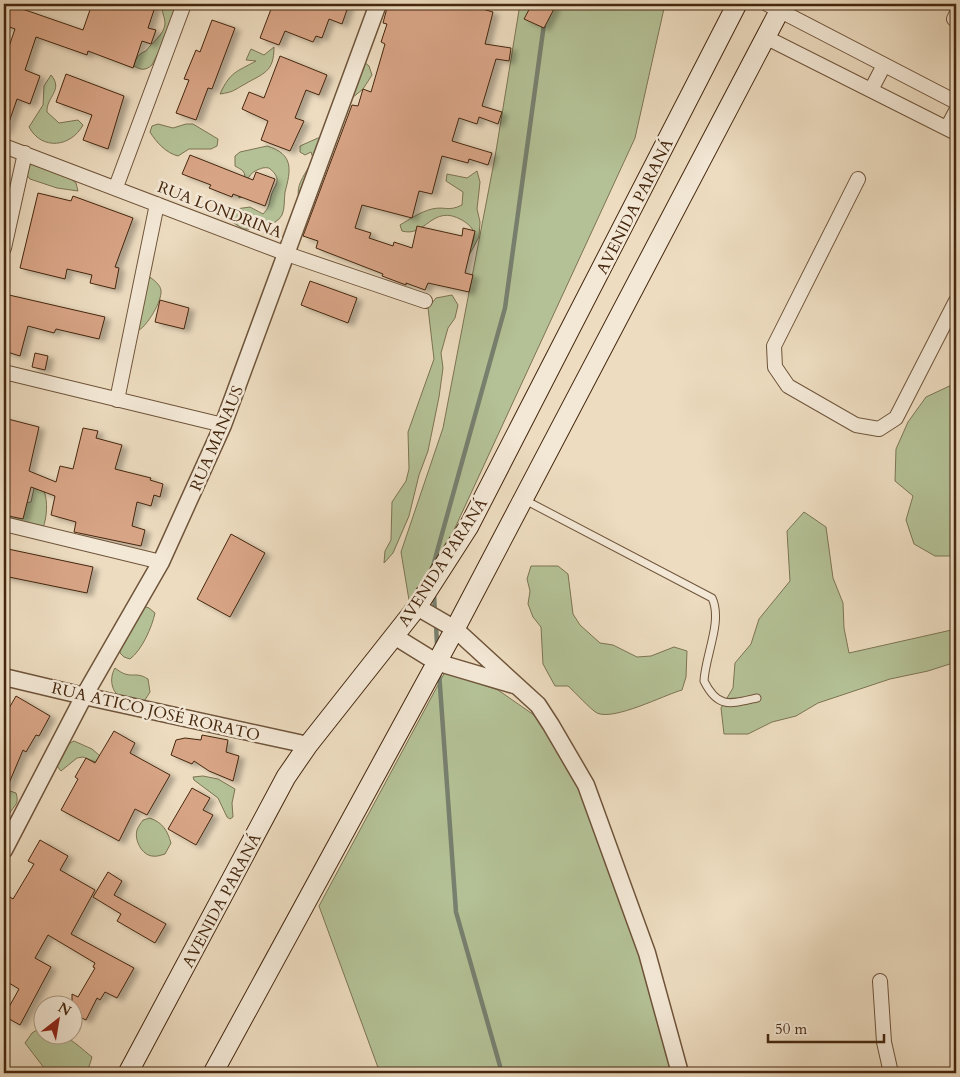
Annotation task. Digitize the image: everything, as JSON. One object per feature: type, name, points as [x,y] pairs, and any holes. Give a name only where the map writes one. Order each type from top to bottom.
[{"type":"main road","name":"AVENIDA PARANÁ","points":[[128,1073],[286,777],[308,745],[421,601],[474,517],[737,4]]},
{"type":"main road","points":[[213,1073],[455,628],[765,37],[777,6]]},
{"type":"street","points":[[116,187],[184,4]]},
{"type":"street","name":"RUA MANAUS","points":[[4,850],[84,696],[161,562],[223,424],[378,4]]},
{"type":"street","points":[[777,6],[956,102]]},
{"type":"street","points":[[765,37],[952,131],[956,111]]},
{"type":"street","points":[[871,90],[884,65]]},
{"type":"street","name":"RUA LONDRINA","points":[[4,146],[116,187],[287,254],[425,301]]},
{"type":"street","points":[[4,248],[25,153]]},
{"type":"street","points":[[858,179],[774,346],[775,366],[788,386],[856,425],[880,429],[896,418],[956,301]]},
{"type":"street","points":[[117,400],[157,204]]},
{"type":"street","points":[[4,372],[223,424]]},
{"type":"street","points":[[4,524],[161,562]]},
{"type":"street","points":[[421,601],[455,628],[538,705],[552,725],[586,785],[647,953],[680,1073]]},
{"type":"street","points":[[394,636],[436,662],[519,686]]},
{"type":"street","name":"RUA ATICO JOSÉ RORATO","points":[[4,676],[84,696],[308,745]]},
{"type":"street","points":[[880,981],[884,1042],[891,1073]]},
{"type":"lane","points":[[523,498],[712,598],[715,604],[715,629],[709,649],[704,681],[714,697],[730,704],[757,698]]},
{"type":"green space","points":[[162,4],[173,4],[175,19],[152,65],[145,69],[134,66],[141,53],[146,51],[164,28],[165,21]]},
{"type":"green space","points":[[520,4],[665,4],[635,138],[448,543],[409,600],[401,552],[443,428],[495,157]]},
{"type":"green space","points":[[274,47],[272,62],[267,71],[234,90],[220,94],[227,81],[238,70],[256,61],[246,60],[251,49],[264,55]]},
{"type":"green space","points":[[363,61],[369,66],[372,75],[363,89],[352,98]]},
{"type":"green space","points":[[51,75],[56,85],[47,107],[47,112],[59,123],[78,120],[83,125],[78,132],[64,142],[49,143],[41,140],[29,127],[43,105],[44,86]]},
{"type":"green space","points":[[158,124],[173,128],[193,124],[218,139],[217,146],[211,149],[189,149],[178,156],[174,155],[162,147],[150,132],[152,126]]},
{"type":"green space","points":[[318,138],[329,138],[301,203],[298,191],[299,186],[313,158],[311,152],[305,155],[300,152],[300,146]]},
{"type":"green space","points":[[267,146],[282,153],[288,164],[289,177],[283,213],[279,219],[270,225],[243,229],[228,219],[227,212],[229,210],[250,207],[263,214],[268,206],[277,179],[274,172],[269,168],[253,172],[246,184],[244,196],[239,198],[238,192],[245,176],[243,171],[235,166],[235,156],[240,152]]},
{"type":"green space","points":[[33,163],[71,179],[76,183],[78,191],[57,188],[30,179],[26,174],[28,167]]},
{"type":"green space","points":[[477,171],[480,182],[477,209],[480,222],[479,237],[467,259],[474,233],[468,224],[462,220],[452,216],[443,216],[436,218],[417,230],[410,232],[402,231],[400,225],[423,212],[436,208],[453,208],[462,205],[463,192],[446,181],[447,174],[467,178]]},
{"type":"green space","points":[[148,276],[160,287],[161,295],[150,319],[142,328],[136,330]]},
{"type":"green space","points":[[452,295],[458,305],[455,318],[448,328],[441,353],[443,368],[428,451],[419,475],[409,516],[393,553],[384,563],[385,551],[391,540],[392,502],[406,481],[409,469],[408,432],[434,359],[428,308],[436,298]]},
{"type":"green space","points":[[956,383],[956,556],[935,556],[914,544],[906,520],[913,496],[895,481],[896,449],[908,422],[926,397]]},
{"type":"green space","points":[[34,488],[44,491],[46,499],[43,528],[9,521],[10,514],[24,503],[31,502]]},
{"type":"green space","points":[[804,512],[826,527],[833,578],[843,603],[844,628],[849,653],[956,629],[956,662],[928,671],[890,679],[818,703],[796,716],[772,722],[748,734],[724,734],[721,708],[733,688],[735,663],[751,644],[759,619],[790,581],[787,531]]},
{"type":"green space","points":[[531,566],[558,566],[568,574],[573,614],[580,625],[600,643],[613,645],[637,657],[651,656],[674,647],[687,651],[686,677],[682,690],[627,711],[605,715],[594,711],[568,686],[555,686],[543,664],[541,627],[533,617],[528,604],[530,591],[527,579]]},
{"type":"green space","points":[[143,606],[155,613],[146,638],[139,650],[130,659],[120,653],[120,646]]},
{"type":"green space","points":[[115,668],[125,674],[139,675],[148,679],[150,692],[143,703],[127,701],[115,692],[112,678]]},
{"type":"green space","points":[[445,672],[498,690],[534,715],[556,746],[583,797],[685,1073],[380,1073],[319,906]]},
{"type":"green space","points":[[74,741],[92,749],[107,762],[98,763],[83,757],[77,758],[61,771],[57,766],[68,744]]},
{"type":"green space","points":[[203,776],[218,779],[235,789],[232,803],[233,817],[230,819],[227,817],[218,798],[194,780],[193,777]]},
{"type":"green space","points":[[10,791],[16,793],[17,801],[4,826],[4,800]]},
{"type":"green space","points":[[150,818],[161,825],[168,834],[171,843],[165,854],[148,855],[142,850],[138,842],[136,834],[138,828],[143,820]]},
{"type":"green space","points":[[32,1033],[32,1044],[76,1044],[92,1057],[87,1073],[48,1073],[25,1043]]},
{"type":"building","points":[[8,4],[83,30],[92,4],[156,4],[148,28],[156,30],[151,44],[142,41],[133,68],[88,51],[87,55],[36,37],[25,70],[40,76],[30,104],[17,99],[6,131],[4,131],[4,61],[15,29],[4,25],[4,15]]},
{"type":"building","points":[[273,4],[349,4],[342,24],[329,19],[322,38],[316,36],[313,42],[285,31],[279,45],[260,38]]},
{"type":"building","points":[[388,4],[482,4],[479,8],[493,12],[485,44],[511,48],[509,61],[496,59],[482,106],[502,112],[498,124],[479,117],[477,124],[459,118],[452,141],[492,153],[488,165],[469,159],[468,163],[442,156],[432,194],[419,191],[412,218],[362,205],[355,228],[371,233],[369,238],[393,246],[394,242],[412,248],[417,226],[462,236],[463,228],[475,231],[465,273],[473,275],[469,292],[428,283],[425,290],[406,283],[406,285],[316,248],[318,241],[303,236],[352,105],[358,106],[363,89],[371,92],[385,44],[381,42],[387,24],[383,23]]},
{"type":"building","points":[[532,4],[548,4],[555,7],[544,28],[524,19]]},
{"type":"building","points":[[212,20],[235,28],[212,89],[208,88],[196,120],[176,113],[189,80],[184,79],[196,50],[200,52]]},
{"type":"building","points":[[280,56],[327,75],[319,95],[306,90],[295,118],[304,121],[290,151],[261,140],[268,121],[242,109],[249,92],[264,98]]},
{"type":"building","points":[[66,74],[124,96],[108,149],[83,140],[92,115],[56,102]]},
{"type":"building","points":[[190,155],[253,180],[256,172],[275,179],[265,206],[233,194],[232,197],[209,188],[211,185],[182,174]]},
{"type":"building","points":[[38,193],[71,201],[73,196],[133,218],[115,267],[119,268],[115,289],[90,283],[92,275],[67,269],[65,279],[20,268]]},
{"type":"building","points":[[310,281],[357,298],[348,323],[301,305]]},
{"type":"building","points":[[9,295],[105,317],[99,339],[56,329],[54,333],[28,326],[20,356],[4,351],[4,315]]},
{"type":"building","points":[[160,300],[189,308],[184,329],[155,322]]},
{"type":"building","points":[[35,353],[48,356],[45,370],[32,367]]},
{"type":"building","points":[[4,418],[39,427],[29,471],[56,482],[60,466],[73,469],[83,428],[98,431],[96,438],[122,445],[115,469],[151,478],[150,480],[163,484],[160,497],[154,495],[151,506],[137,502],[132,526],[145,530],[141,546],[74,532],[76,522],[51,515],[55,496],[31,487],[23,519],[4,515]]},
{"type":"building","points":[[231,534],[265,553],[230,617],[197,599]]},
{"type":"building","points":[[8,549],[93,567],[87,593],[4,576],[4,565]]},
{"type":"building","points":[[16,696],[50,716],[39,736],[36,735],[26,752],[23,750],[4,795],[4,717]]},
{"type":"building","points":[[114,731],[135,743],[130,753],[170,775],[147,815],[135,809],[119,841],[61,810],[78,779],[75,777],[86,758],[95,763]]},
{"type":"building","points":[[202,735],[228,740],[226,752],[239,756],[233,781],[209,771],[194,761],[192,764],[171,755],[176,740],[185,738],[201,740]]},
{"type":"building","points":[[192,788],[210,798],[203,810],[213,815],[196,845],[168,829]]},
{"type":"building","points":[[40,840],[68,856],[60,870],[95,890],[71,934],[134,968],[117,998],[105,992],[100,1000],[97,998],[86,1020],[82,1018],[82,994],[80,994],[95,968],[93,967],[95,963],[48,935],[35,958],[51,967],[37,994],[32,994],[32,1003],[20,1025],[4,1016],[19,989],[4,980],[4,908],[10,897],[13,899],[34,864],[28,861]]},
{"type":"building","points":[[108,872],[122,881],[114,895],[166,924],[155,943],[117,921],[121,914],[93,897]]},
{"type":"waterway","points":[[433,566],[505,308],[544,24]]},
{"type":"waterway","points":[[434,594],[435,614]]},
{"type":"waterway","points":[[436,624],[437,645]]},
{"type":"waterway","points":[[439,672],[456,912],[502,1073]]}]
